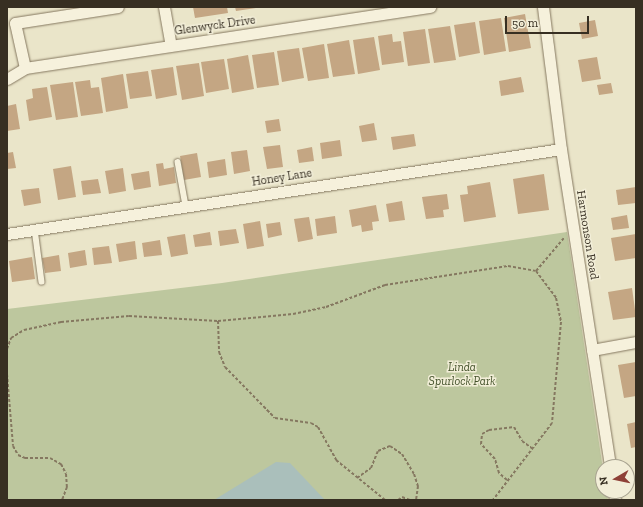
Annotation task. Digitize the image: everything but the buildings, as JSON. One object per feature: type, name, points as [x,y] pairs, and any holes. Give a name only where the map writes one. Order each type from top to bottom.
[{"type":"street","points":[[25,68],[14,23],[118,7]]},
{"type":"street","points":[[164,7],[171,45]]},
{"type":"street","name":"Glenwyck Drive","points":[[7,79],[25,68],[430,7]]},
{"type":"street","name":"Harmonson Road","points":[[543,7],[561,149],[609,459]]},
{"type":"street","name":"Honey Lane","points":[[7,234],[561,149]]},
{"type":"street","points":[[592,350],[636,342]]},
{"type":"lane","points":[[178,162],[186,206]]},
{"type":"lane","points":[[35,229],[42,282]]},
{"type":"path","points":[[536,271],[573,227]]},
{"type":"path","points":[[7,348],[11,338],[24,330],[61,322],[129,316],[218,321],[293,314],[326,307],[385,286],[508,266],[536,271],[556,298],[561,322],[552,423],[493,500]]},
{"type":"path","points":[[218,321],[219,352],[225,367],[275,418],[311,423],[318,427],[336,460],[385,500]]},
{"type":"path","points":[[7,374],[13,446],[18,455],[25,458],[50,458],[60,464],[66,474],[67,487],[62,500]]},
{"type":"path","points":[[508,480],[499,473],[495,459],[481,444],[482,434],[489,430],[514,427],[522,441],[533,449]]},
{"type":"path","points":[[357,478],[371,468],[378,451],[390,446],[402,454],[414,474],[418,486],[416,500]]},
{"type":"path","points":[[398,500],[402,497],[410,500]]},
{"type":"green space","name":"Linda Spurlock Park","points":[[567,232],[601,459],[595,459],[595,499],[608,500],[7,500],[7,309],[222,283]]},
{"type":"shaded area","points":[[276,462],[290,463],[325,500],[214,500]]}]
